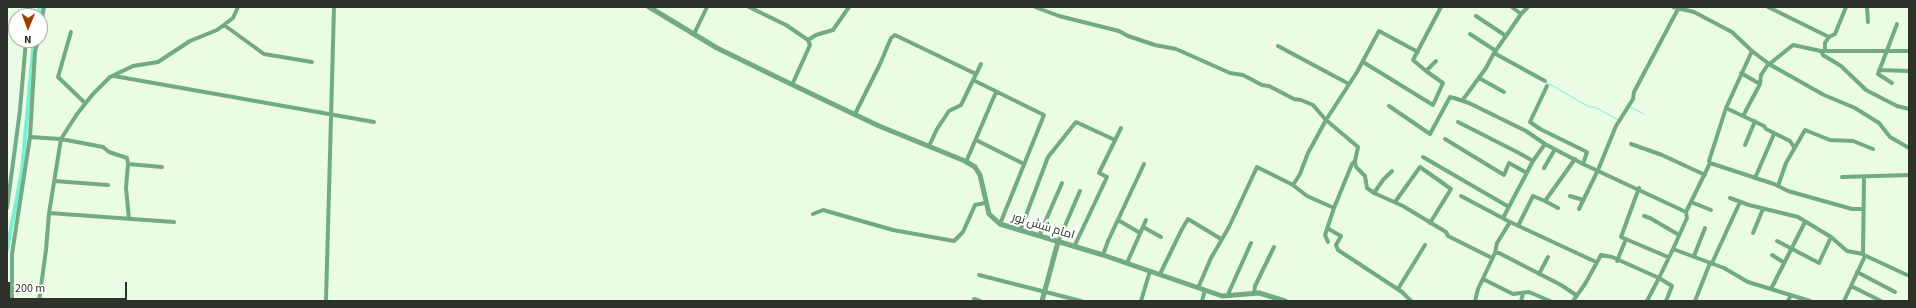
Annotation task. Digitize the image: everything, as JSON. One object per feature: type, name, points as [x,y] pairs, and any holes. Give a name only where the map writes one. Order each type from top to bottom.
[{"type":"street","points":[[39,301],[49,213],[61,140],[85,103],[113,76],[133,66],[158,62],[190,41],[217,30],[233,18],[238,7]]},
{"type":"street","points":[[326,301],[334,7]]},
{"type":"street","points":[[694,34],[707,7]]},
{"type":"street","points":[[749,7],[786,25],[808,40],[810,45],[794,85]]},
{"type":"street","points":[[808,40],[816,35],[833,30],[849,7]]},
{"type":"street","points":[[1035,7],[1059,16],[1119,31],[1128,36],[1155,45],[1176,49],[1230,73],[1243,75],[1294,99],[1313,105],[1326,120],[1358,147],[1356,167],[1365,176],[1367,188],[1374,193],[1395,202],[1446,232],[1448,236],[1492,258]]},
{"type":"street","points":[[1363,62],[1433,104],[1443,83],[1413,62],[1441,7]]},
{"type":"street","points":[[1512,7],[1521,14]]},
{"type":"street","points":[[1462,101],[1521,14],[1528,7]]},
{"type":"street","points":[[1673,7],[1694,12],[1732,32],[1752,51],[1769,64],[1824,94],[1855,108],[1879,123],[1890,137],[1909,148]]},
{"type":"street","points":[[1768,7],[1829,37]]},
{"type":"street","points":[[1846,7],[1835,34],[1829,37],[1826,43],[1823,50],[1823,55],[1841,66],[1866,90],[1897,106],[1909,109]]},
{"type":"street","points":[[1867,7],[1868,22]]},
{"type":"street","name":"امام شش نور","points":[[652,8],[717,48],[855,114],[966,162],[974,167],[980,175],[985,203],[989,214],[1000,224],[1103,255],[1222,296],[1254,294],[1285,301]]},
{"type":"street","points":[[1579,209],[1598,170],[1616,126],[1633,99],[1634,92],[1678,9]]},
{"type":"street","points":[[1476,16],[1506,36]]},
{"type":"street","points":[[224,24],[264,54],[312,62]]},
{"type":"street","points":[[1892,83],[1879,76],[1879,70],[1897,24]]},
{"type":"street","points":[[1293,185],[1300,174],[1308,153],[1326,120],[1363,62],[1379,31],[1418,52]]},
{"type":"street","points":[[71,32],[58,77],[85,103]]},
{"type":"street","points":[[1470,34],[1495,52],[1545,81]]},
{"type":"street","points":[[855,114],[892,38],[895,35],[976,73]]},
{"type":"street","points":[[1743,116],[1760,84],[1761,75],[1769,64],[1774,62],[1793,45],[1823,50],[1909,51]]},
{"type":"street","points":[[1278,46],[1349,84]]},
{"type":"street","points":[[7,208],[20,110],[25,48]]},
{"type":"street","points":[[12,301],[12,254],[30,137],[36,48]]},
{"type":"street","points":[[1647,301],[1687,218],[1686,212],[1710,163],[1709,160],[1726,108],[1752,51]]},
{"type":"street","points":[[1426,71],[1436,61]]},
{"type":"street","points":[[929,146],[937,129],[949,111],[961,105],[981,64]]},
{"type":"street","points":[[1879,70],[1909,71]]},
{"type":"street","points":[[1741,73],[1760,84]]},
{"type":"street","points":[[113,76],[374,122]]},
{"type":"street","points":[[1478,78],[1504,92]]},
{"type":"street","points":[[973,80],[1044,115],[1000,224]]},
{"type":"street","points":[[1547,86],[1530,122],[1534,126],[1587,152],[1584,164]]},
{"type":"street","points":[[966,162],[996,92]]},
{"type":"street","points":[[1389,106],[1430,134],[1450,97],[1462,101],[1526,131],[1545,144],[1584,164],[1638,188],[1686,212]]},
{"type":"street","points":[[1726,108],[1755,121],[1774,134],[1790,141],[1794,147]]},
{"type":"street","points":[[1745,145],[1755,121]]},
{"type":"street","points":[[1020,231],[1048,157],[1076,122],[1115,140]]},
{"type":"street","points":[[1458,122],[1533,161]]},
{"type":"street","points":[[1074,247],[1107,177],[1099,173],[1121,128]]},
{"type":"street","points":[[1778,186],[1786,163],[1805,130],[1830,140],[1853,141],[1873,148]]},
{"type":"street","points":[[1755,178],[1774,134]]},
{"type":"street","points":[[30,137],[61,140],[103,147],[109,152],[126,158],[128,164],[126,188],[129,219]]},
{"type":"street","points":[[976,140],[1024,164]]},
{"type":"street","points":[[1445,140],[1504,175],[1509,163],[1527,173]]},
{"type":"street","points":[[1503,218],[1533,161],[1545,144]]},
{"type":"street","points":[[1631,144],[1662,155],[1705,175]]},
{"type":"street","points":[[1544,168],[1555,149]]},
{"type":"street","points":[[1423,157],[1509,207]]},
{"type":"street","points":[[1544,201],[1575,159]]},
{"type":"street","points":[[1328,242],[1325,234],[1326,228],[1352,164],[1356,161]]},
{"type":"street","points":[[1710,163],[1778,186],[1788,191],[1852,209],[1862,209]]},
{"type":"street","points":[[128,164],[162,167]]},
{"type":"street","points":[[1103,255],[1144,164]]},
{"type":"street","points":[[1198,288],[1211,258],[1257,167],[1293,185],[1307,196],[1334,208]]},
{"type":"street","points":[[1395,202],[1420,168],[1451,189],[1430,223]]},
{"type":"street","points":[[1374,193],[1383,180],[1392,171]]},
{"type":"street","points":[[1842,177],[1909,175]]},
{"type":"street","points":[[1844,301],[1864,255],[1862,209],[1864,176]]},
{"type":"street","points":[[54,181],[108,185]]},
{"type":"street","points":[[1039,236],[1062,183]]},
{"type":"street","points":[[1638,188],[1621,237],[1668,257]]},
{"type":"street","points":[[1042,301],[1058,242],[1080,192]]},
{"type":"street","points":[[1461,196],[1518,226],[1596,262]]},
{"type":"street","points":[[1518,226],[1533,196],[1558,208]]},
{"type":"street","points":[[1570,196],[1583,200]]},
{"type":"street","points":[[1730,198],[1763,209],[1798,218],[1831,237],[1848,252],[1864,255],[1907,275]]},
{"type":"street","points":[[1691,202],[1711,210]]},
{"type":"street","points":[[1695,301],[1740,202]]},
{"type":"street","points":[[813,214],[823,210],[892,230],[954,241],[963,232],[975,205],[985,203]]},
{"type":"street","points":[[1753,233],[1763,209]]},
{"type":"street","points":[[49,213],[174,222]]},
{"type":"street","points":[[1644,216],[1679,235]]},
{"type":"street","points":[[1160,274],[1188,219],[1221,239]]},
{"type":"street","points":[[1118,220],[1140,233]]},
{"type":"street","points":[[1127,263],[1146,220]]},
{"type":"street","points":[[1475,301],[1483,278],[1495,253],[1497,243],[1510,222]]},
{"type":"street","points":[[1771,288],[1783,262],[1805,222]]},
{"type":"street","points":[[1143,227],[1161,237]]},
{"type":"street","points":[[1326,228],[1342,236],[1336,245],[1338,250],[1398,289],[1411,301]]},
{"type":"street","points":[[1694,256],[1705,228]]},
{"type":"street","points":[[1777,241],[1819,263],[1831,237]]},
{"type":"street","points":[[1618,260],[1626,239]]},
{"type":"street","points":[[1229,296],[1229,292],[1251,243]]},
{"type":"street","points":[[1398,289],[1425,245]]},
{"type":"street","points":[[1254,294],[1255,286],[1274,247]]},
{"type":"street","points":[[1673,249],[1724,268],[1748,282],[1810,301]]},
{"type":"street","points":[[1495,253],[1499,252],[1561,285],[1579,301]]},
{"type":"street","points":[[1574,298],[1585,284],[1601,255],[1612,257],[1659,278],[1672,286],[1666,301]]},
{"type":"street","points":[[1772,255],[1783,262]]},
{"type":"street","points":[[1539,274],[1548,257]]},
{"type":"street","points":[[1141,301],[1150,271]]},
{"type":"street","points":[[1857,272],[1895,292]]},
{"type":"street","points":[[979,275],[1081,301]]},
{"type":"street","points":[[1483,278],[1513,294],[1523,294],[1529,292],[1550,301]]},
{"type":"street","points":[[1851,286],[1881,301]]},
{"type":"street","points":[[1202,301],[1205,290]]},
{"type":"street","points":[[1521,301],[1523,294]]},
{"type":"street","points":[[1788,301],[1790,295]]},
{"type":"street","points":[[974,299],[980,301]]},
{"type":"waterway","points":[[7,250],[22,171],[33,48]]},
{"type":"waterway","points":[[1546,82],[1589,107],[1595,107],[1618,120]]},
{"type":"waterway","points":[[1630,107],[1644,114]]}]
